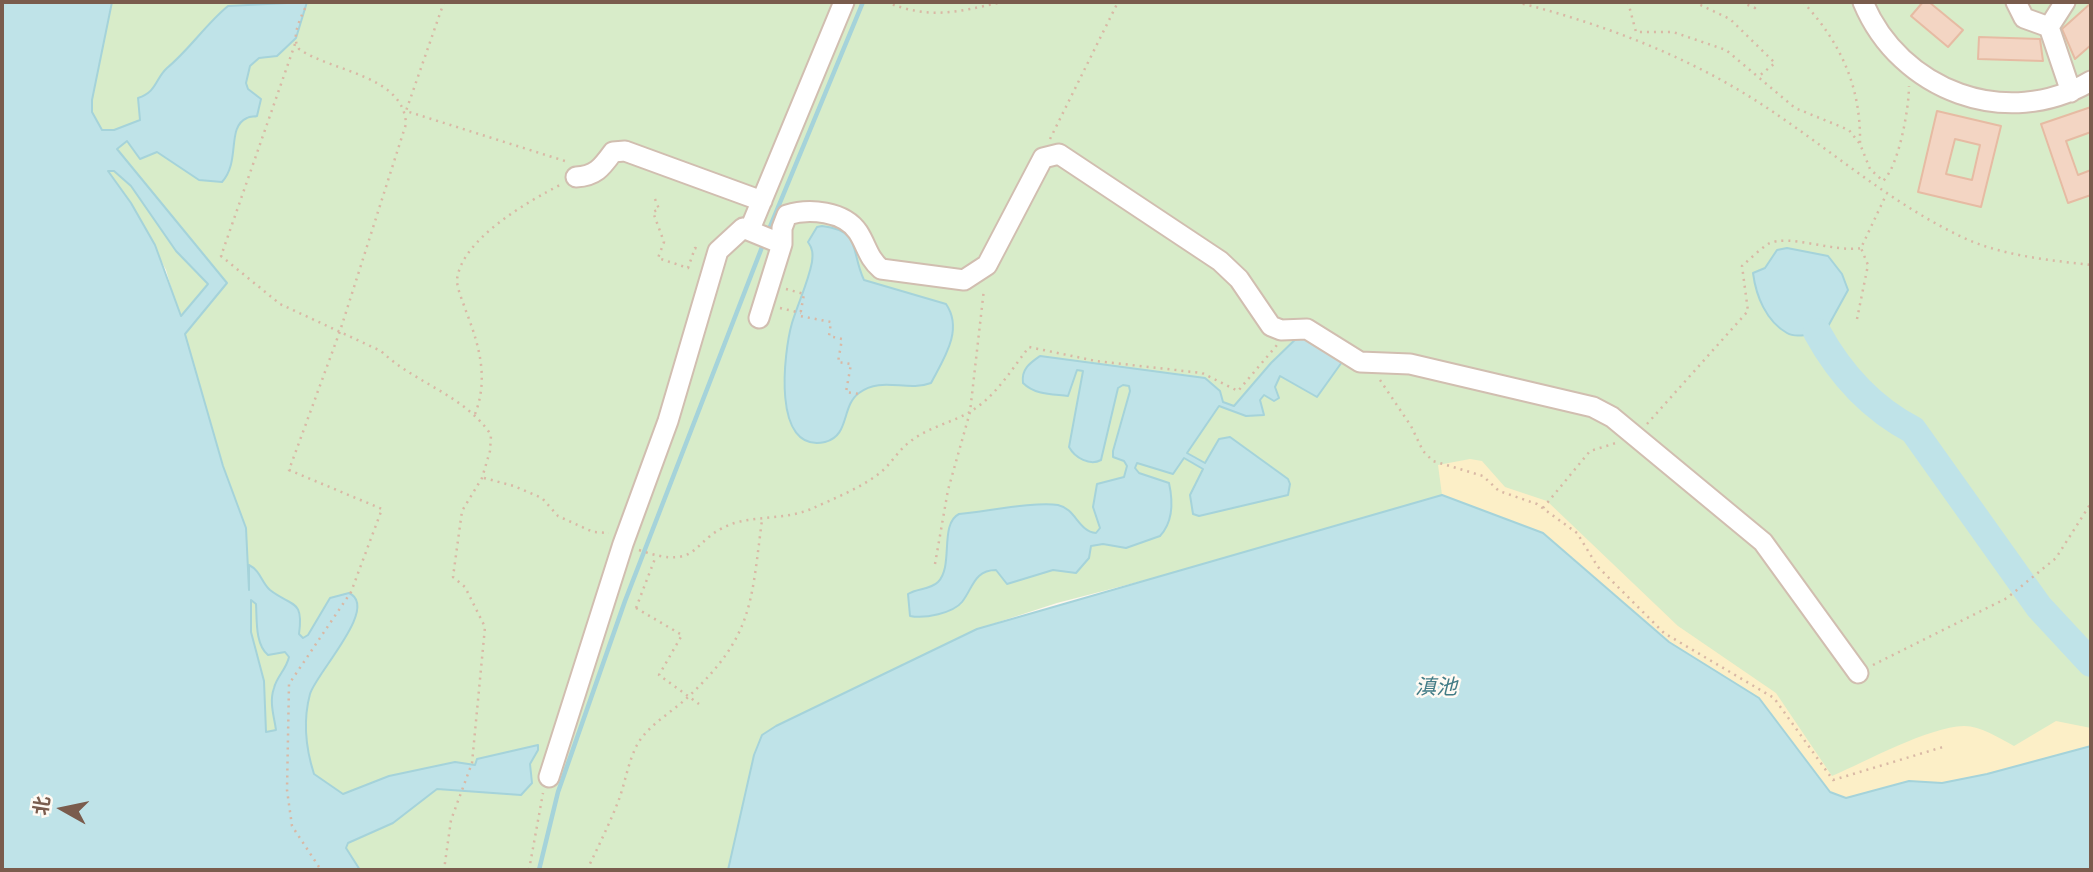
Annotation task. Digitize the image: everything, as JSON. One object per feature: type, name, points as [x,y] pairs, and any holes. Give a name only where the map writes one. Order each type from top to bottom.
[{"type":"street","points":[[759,318],[767,237],[762,201],[844,2]]},
{"type":"street","points":[[1863,2],[1889,47],[1913,69],[1954,93],[1992,102],[2032,102],[2071,92],[2091,81]]},
{"type":"street","points":[[2016,2],[2024,18],[2049,27]]},
{"type":"street","points":[[2049,27],[2065,2]]},
{"type":"street","points":[[2049,27],[2071,92]]},
{"type":"street","points":[[576,177],[590,176],[598,172],[613,152],[625,151],[762,201]]},
{"type":"street","points":[[767,237],[782,228],[787,215],[801,211],[827,213],[851,223],[859,233],[870,260],[881,269],[964,280],[987,265],[1043,158],[1059,154],[1220,261],[1239,279],[1271,326],[1281,330],[1307,329],[1360,362],[1410,364],[1593,407],[1636,437],[1763,542],[1858,673]]},
{"type":"street","points":[[549,777],[668,421],[718,251],[743,228],[767,237]]},
{"type":"path","points":[[307,2],[296,31],[295,44],[221,256],[280,304],[380,351],[394,363],[474,414],[491,435],[482,478],[462,511],[453,577],[465,587],[485,627],[472,763],[452,820],[444,870]]},
{"type":"path","points":[[321,870],[292,826],[287,790],[289,684],[351,592],[382,509],[289,470],[340,331],[405,130],[406,111],[444,2]]},
{"type":"path","points":[[886,2],[911,12],[929,15],[1002,2]]},
{"type":"path","points":[[1051,156],[1050,133],[1118,2]]},
{"type":"path","points":[[1516,2],[1553,11],[1648,44],[1735,88],[1788,121],[1886,195],[1964,238],[2032,258],[2091,265]]},
{"type":"path","points":[[1628,2],[1636,32],[1673,32],[1726,50],[1795,108],[1840,125],[1860,144]]},
{"type":"path","points":[[1694,2],[1731,19],[1775,64],[1758,78]]},
{"type":"path","points":[[1741,2],[1755,8],[1754,2]]},
{"type":"path","points":[[1803,2],[1834,40],[1848,66],[1856,90],[1860,144],[1870,169],[1883,181],[1892,172],[1906,121],[1913,69]]},
{"type":"path","points":[[295,44],[309,56],[379,84],[395,95],[406,111],[598,172]]},
{"type":"path","points":[[474,414],[480,400],[482,372],[479,347],[457,280],[465,262],[501,218],[576,177]]},
{"type":"path","points":[[1857,318],[1868,265],[1861,248],[1886,195]]},
{"type":"path","points":[[656,199],[659,209],[653,212],[664,242],[658,258],[688,268],[695,248],[708,253]]},
{"type":"path","points":[[1543,508],[1590,451],[1636,437],[1748,311],[1742,266],[1768,244],[1780,240],[1828,249],[1861,248]]},
{"type":"path","points":[[935,564],[948,490],[970,412],[987,265]]},
{"type":"path","points":[[794,292],[804,293],[800,316],[831,322],[829,337],[842,339],[838,362],[851,364],[846,392],[860,394]]},
{"type":"path","points":[[790,312],[801,313]]},
{"type":"path","points":[[482,478],[514,485],[542,498],[558,516],[593,532],[612,534],[627,546],[655,555],[680,557],[696,552],[711,534],[738,522],[809,510],[880,473],[911,440],[970,412],[990,397],[1029,347],[1096,361],[1202,373],[1238,391],[1281,341],[1281,330]]},
{"type":"path","points":[[1368,363],[1411,426],[1423,452],[1433,461],[1483,476],[1499,491],[1537,504],[1577,533],[1598,566],[1664,633],[1774,698],[1833,780],[1943,747]]},
{"type":"path","points":[[1858,673],[2007,598],[2056,558],[2091,503]]},
{"type":"path","points":[[587,870],[618,803],[636,747],[645,734],[688,696],[728,653],[741,632],[751,607],[762,520]]},
{"type":"path","points":[[655,555],[636,608],[682,635],[659,676],[699,704]]},
{"type":"path","points":[[529,870],[549,777]]},
{"type":"green space","points":[[2,2],[2091,2],[2091,746],[1846,798],[1219,561],[1057,603],[977,629],[754,755],[728,870],[309,870],[266,732],[264,681],[251,632],[246,528],[223,466],[166,270],[131,203],[2,28]]},
{"type":"sand","points":[[1470,459],[1482,461],[1505,487],[1547,501],[1678,626],[1776,693],[1832,776],[1916,738],[1964,726],[1983,730],[2014,746],[2056,721],[2091,728],[2091,746],[1987,774],[1942,783],[1909,781],[1846,798],[1830,792],[1759,698],[1669,642],[1543,533],[1442,495],[1438,465]]},
{"type":"water","points":[[2,2],[112,2],[92,100],[92,112],[102,130],[114,130],[140,120],[138,98],[152,89],[163,72],[228,6],[307,2],[296,38],[277,56],[259,58],[250,66],[246,83],[248,89],[261,99],[257,116],[247,118],[237,129],[231,164],[222,182],[199,180],[157,152],[140,159],[127,141],[117,149],[227,283],[185,334],[223,466],[246,528],[249,590],[249,565],[256,570],[270,590],[298,609],[299,634],[303,638],[308,635],[330,598],[349,593],[356,600],[357,612],[352,626],[310,694],[306,734],[314,774],[343,794],[389,776],[455,762],[475,765],[477,759],[538,745],[530,764],[532,783],[521,795],[437,789],[393,823],[348,843],[346,848],[360,870],[2,870]],"holes":[[[108,171],[114,171],[131,186],[176,251],[208,284],[181,316],[155,245],[131,203]],[[251,600],[256,604],[258,631],[264,650],[268,655],[285,652],[289,657],[275,684],[272,698],[276,730],[266,732],[264,681],[251,632]]]},
{"type":"water","points":[[817,227],[843,232],[849,237],[864,280],[946,304],[953,324],[950,345],[931,383],[867,388],[853,399],[838,434],[825,442],[808,441],[796,432],[785,398],[789,337],[812,262],[808,242]]},
{"type":"water","points":[[1787,248],[1828,256],[1842,274],[1848,290],[1826,330],[1806,335],[1791,335],[1773,322],[1763,307],[1753,273],[1765,268],[1777,250]]},
{"type":"water","points":[[1303,332],[1347,355],[1317,397],[1280,376],[1275,387],[1279,398],[1274,401],[1264,395],[1260,400],[1264,415],[1246,416],[1219,406],[1187,453],[1205,463],[1219,439],[1230,437],[1288,479],[1288,495],[1199,516],[1193,514],[1190,495],[1203,469],[1184,458],[1173,474],[1137,463],[1135,468],[1139,473],[1169,483],[1171,511],[1160,536],[1126,548],[1103,544],[1091,546],[1089,558],[1076,573],[1053,570],[1007,584],[996,570],[989,571],[978,576],[958,606],[931,616],[910,616],[908,594],[935,585],[943,575],[950,527],[959,514],[1048,504],[1064,507],[1090,531],[1096,533],[1100,528],[1093,507],[1097,484],[1124,477],[1127,466],[1124,461],[1113,457],[1113,451],[1130,391],[1129,386],[1118,388],[1101,460],[1092,462],[1079,458],[1069,447],[1083,371],[1077,370],[1068,396],[1038,392],[1023,383],[1023,378],[1025,370],[1040,356],[1205,378],[1220,391],[1223,402],[1234,406],[1271,363]]},
{"type":"water","name":"滇池","points":[[1442,495],[1543,533],[1669,642],[1759,698],[1830,792],[1846,798],[1909,781],[1942,783],[1987,774],[2091,746],[2091,870],[728,870],[754,755],[762,735],[776,726],[977,629]]},
{"type":"building","points":[[1923,2],[1929,2],[1963,30],[1948,47],[1911,16]]},
{"type":"building","points":[[2091,3],[2091,45],[2075,59],[2062,29]]},
{"type":"building","points":[[1979,37],[2040,39],[2043,61],[1978,59]]},
{"type":"building","points":[[2091,107],[2091,132],[2066,141],[2078,175],[2091,170],[2091,195],[2068,203],[2041,124]]},
{"type":"building","points":[[1937,111],[2001,126],[1981,207],[1918,192]],"holes":[[[1955,139],[1980,145],[1972,180],[1946,174]]]},
{"type":"waterway","points":[[767,234],[863,2]]},
{"type":"waterway","points":[[539,870],[558,792],[625,601],[764,242]]},
{"type":"waterway","points":[[1817,332],[1846,376],[1870,400],[1913,430],[2039,607],[2091,663]]}]
